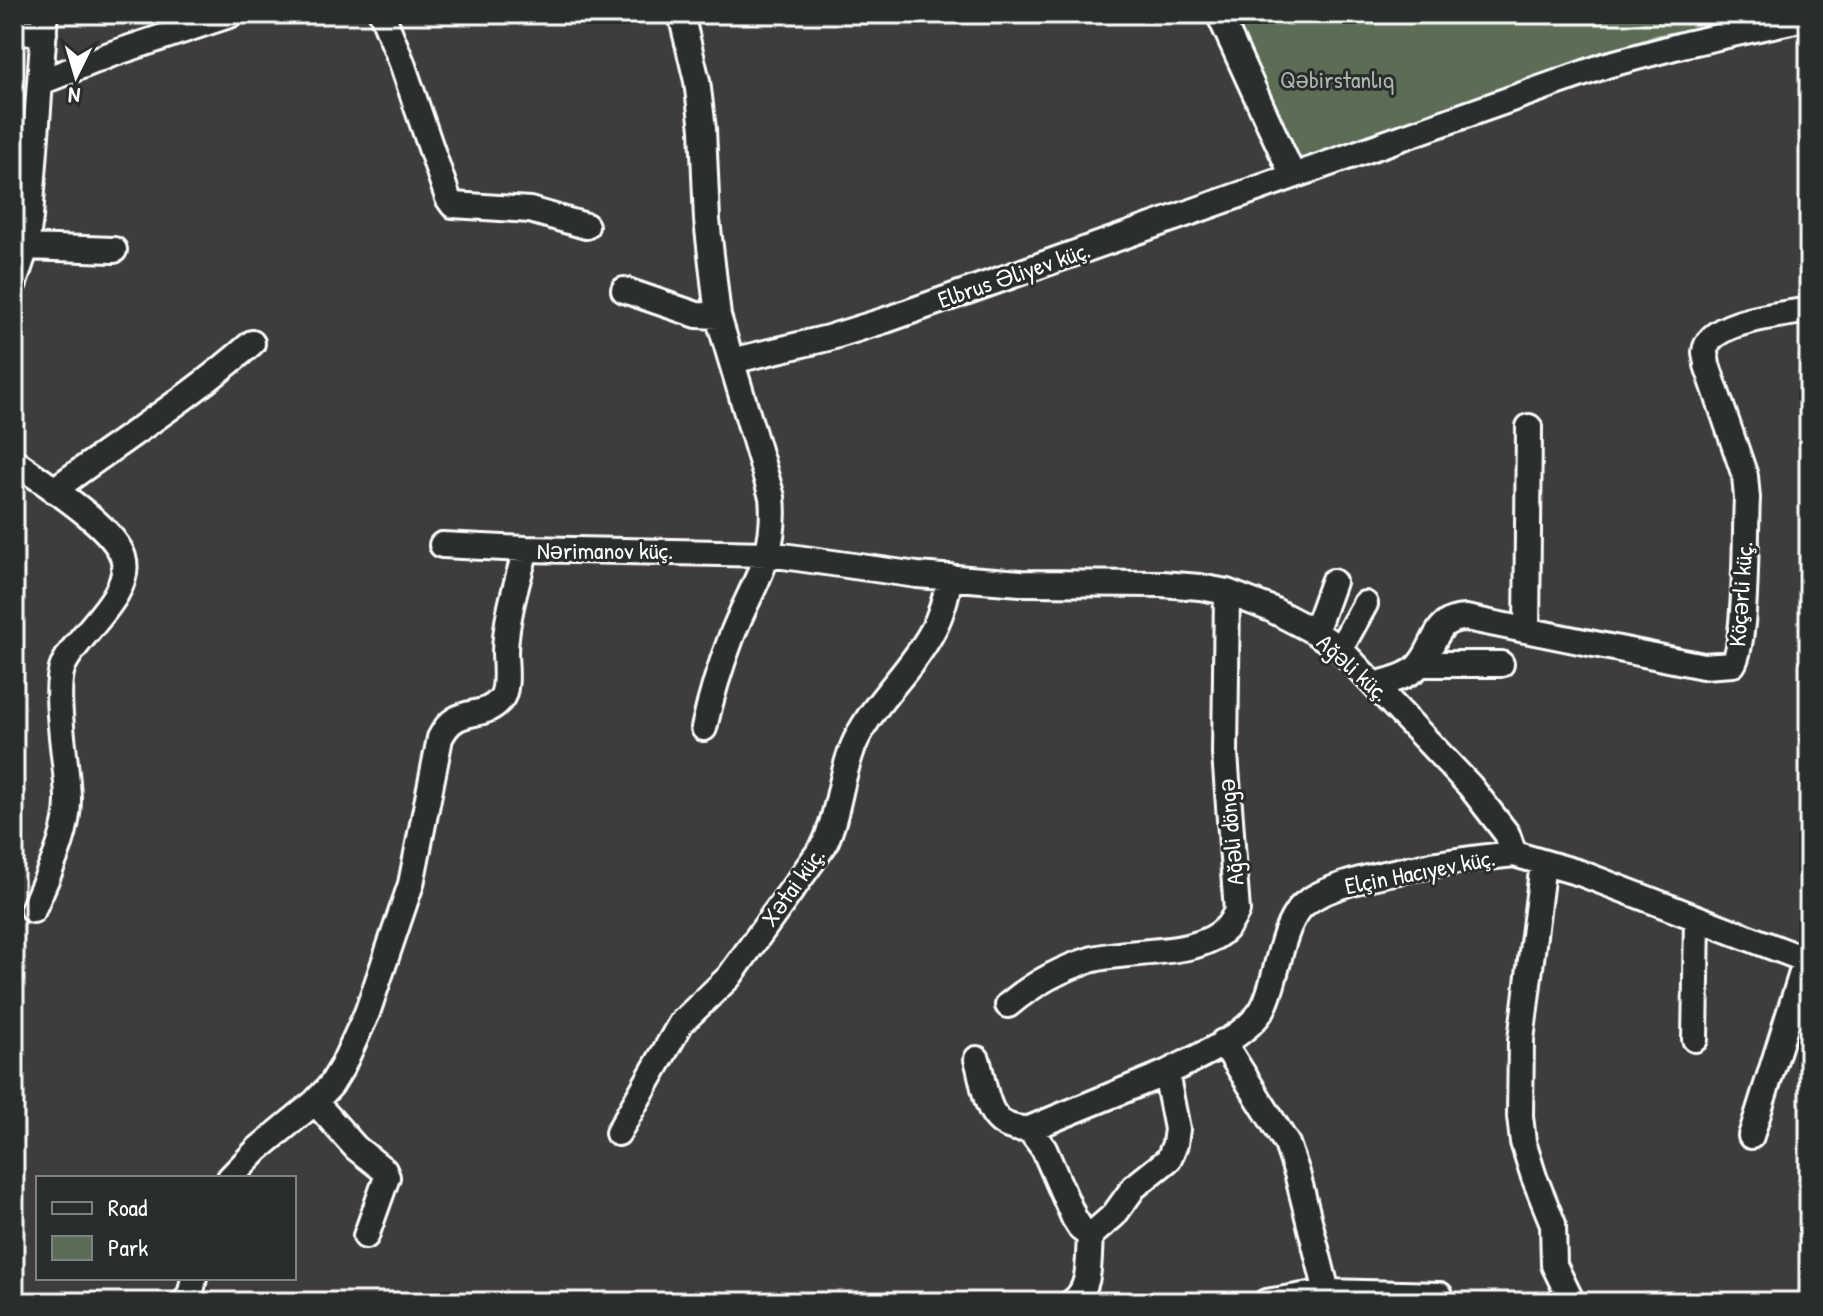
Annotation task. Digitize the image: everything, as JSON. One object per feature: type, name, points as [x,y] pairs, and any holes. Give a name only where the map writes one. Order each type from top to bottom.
[{"type":"street","points":[[41,82],[109,55],[232,14]]},
{"type":"street","points":[[382,14],[453,205],[530,210],[586,226]]},
{"type":"street","points":[[681,14],[697,81],[703,129],[707,220],[718,316],[772,497],[774,529],[769,554],[731,636],[704,728]]},
{"type":"street","points":[[1219,14],[1293,176]]},
{"type":"street","name":"Elbrus Əliyev küç.","points":[[732,361],[828,338],[886,320],[1607,65],[1809,17]]},
{"type":"street","points":[[14,32],[44,24],[26,247],[14,281]]},
{"type":"street","points":[[26,247],[114,250]]},
{"type":"street","points":[[624,290],[697,315],[718,316]]},
{"type":"street","name":"Köçərli küç.","points":[[1420,664],[1443,624],[1454,618],[1703,666],[1733,664],[1741,634],[1747,498],[1745,476],[1707,365],[1705,350],[1712,336],[1729,326],[1809,310]]},
{"type":"street","points":[[54,490],[120,441],[183,400],[252,343]]},
{"type":"street","points":[[1527,630],[1529,427]]},
{"type":"street","points":[[14,461],[90,517],[123,556],[125,571],[99,619],[61,669],[59,689],[67,821],[33,910]]},
{"type":"street","points":[[442,545],[526,549]]},
{"type":"street","name":"Nərimanov küç.","points":[[232,1176],[258,1149],[315,1102],[342,1067],[367,1013],[397,932],[411,884],[440,738],[454,718],[487,709],[499,702],[504,693],[509,611],[526,549],[769,554]]},
{"type":"street","name":"Ağəli küç.","points":[[769,554],[917,575],[1061,584],[1162,584],[1227,592],[1271,609],[1340,649],[1497,819],[1507,834],[1514,854]]},
{"type":"street","name":"Xətai küç.","points":[[618,1133],[681,1023],[729,977],[824,845],[832,830],[854,745],[867,719],[933,631],[944,606],[950,577]]},
{"type":"street","points":[[1315,632],[1333,582]]},
{"type":"street","name":"Ağəli döngə","points":[[1008,1005],[1052,976],[1091,959],[1187,947],[1214,936],[1228,927],[1237,911],[1225,754],[1227,592]]},
{"type":"street","points":[[1340,649],[1365,604]]},
{"type":"street","points":[[1375,685],[1409,673],[1420,664],[1501,664]]},
{"type":"street","points":[[1514,854],[1580,873],[1807,961],[1751,1136]]},
{"type":"street","name":"Elçin Hacıyev küç.","points":[[1029,1129],[1166,1073],[1252,1023],[1265,1006],[1294,916],[1304,904],[1346,884],[1382,875],[1514,854]]},
{"type":"street","points":[[1543,863],[1521,1040],[1520,1116],[1523,1142],[1553,1224],[1554,1265],[1572,1302]]},
{"type":"street","points":[[1695,1039],[1697,918]]},
{"type":"street","points":[[1223,1042],[1287,1144],[1327,1292]]},
{"type":"street","points":[[977,1059],[993,1114],[1012,1130],[1029,1129],[1044,1149],[1074,1218],[1090,1236]]},
{"type":"street","points":[[1072,1302],[1082,1296],[1086,1286],[1090,1236],[1114,1215],[1134,1187],[1169,1159],[1177,1129],[1166,1073]]},
{"type":"street","points":[[315,1102],[356,1148],[384,1170],[387,1177],[366,1236]]},
{"type":"street","points":[[185,1302],[194,1280]]},
{"type":"street","points":[[1266,1302],[1327,1292],[1440,1295]]},
{"type":"green space","name":"Qəbirstanlıq","points":[[1234,14],[1779,14],[1659,35],[1440,110],[1302,165]]}]
